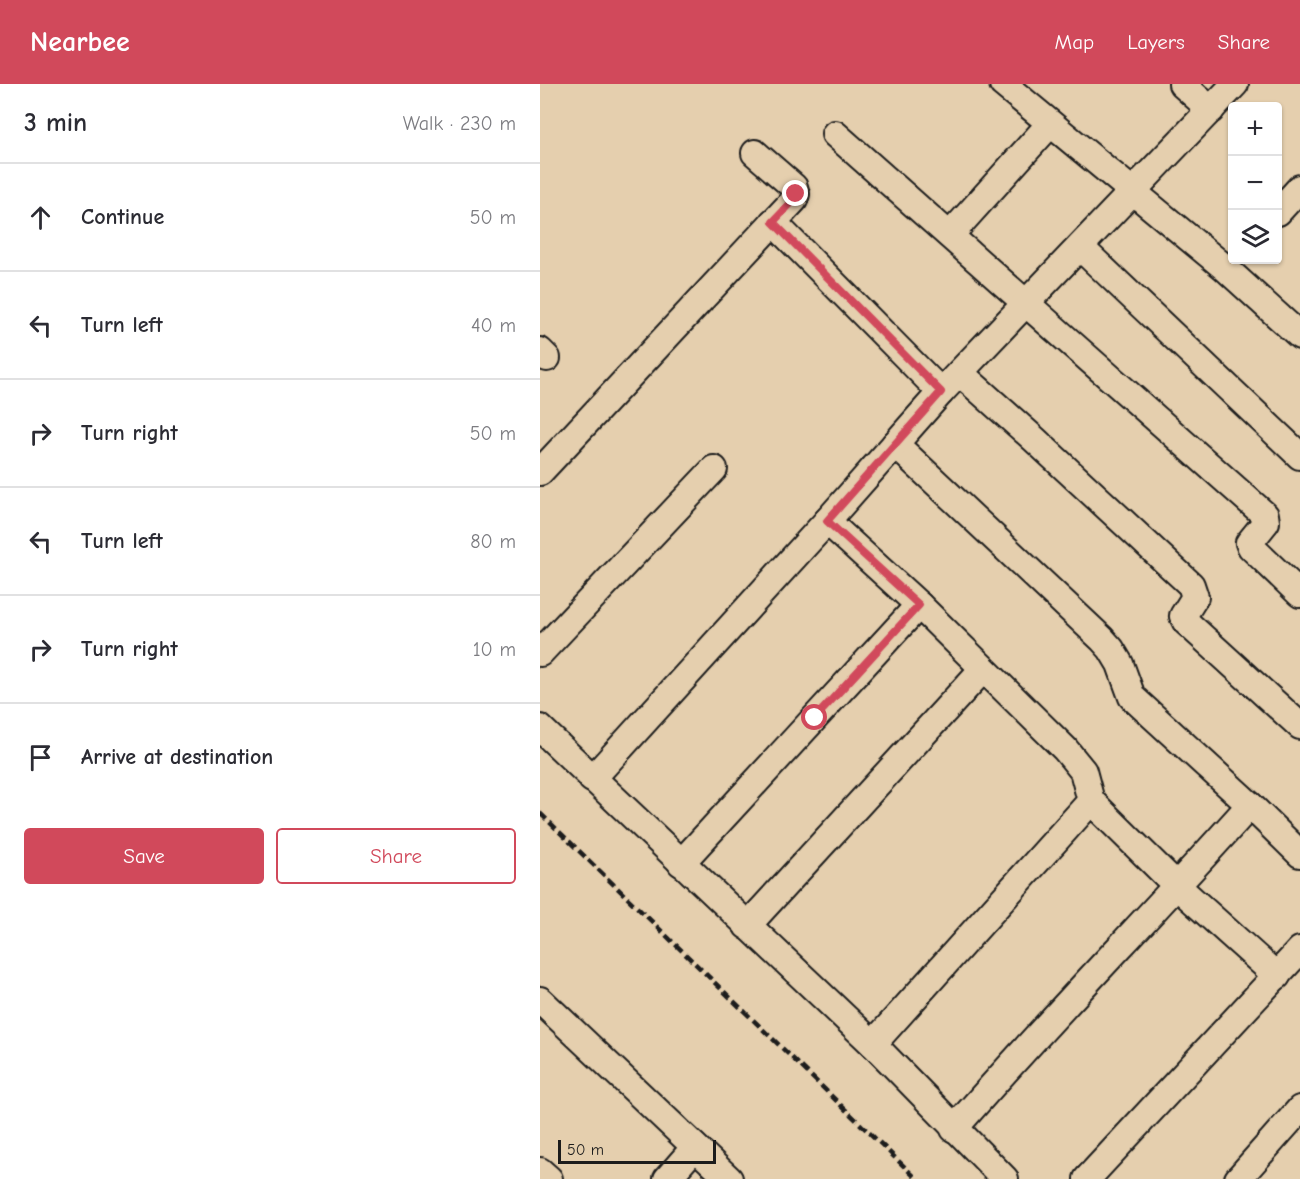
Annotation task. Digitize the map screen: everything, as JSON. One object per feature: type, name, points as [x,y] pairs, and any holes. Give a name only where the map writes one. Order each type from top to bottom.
[{"type":"street","points":[[1002,84],[1133,192],[1228,262]]},
{"type":"street","points":[[1182,84],[1211,110]]},
{"type":"street","points":[[592,779],[941,392],[1235,84]]},
{"type":"street","points":[[950,235],[1050,124]]},
{"type":"street","points":[[835,134],[1265,515],[1266,522],[1249,543],[1300,594]]},
{"type":"street","points":[[540,472],[794,200],[796,194],[794,187],[755,153]]},
{"type":"street","points":[[1280,210],[1299,190]]},
{"type":"street","points":[[773,222],[941,392]]},
{"type":"street","points":[[1080,247],[1300,456]]},
{"type":"street","points":[[1230,264],[1300,336]]},
{"type":"street","points":[[960,373],[1191,585],[1195,597],[1183,616],[1186,621],[1300,726]]},
{"type":"street","points":[[895,444],[1102,639],[1120,664],[1132,697],[1300,854]]},
{"type":"street","points":[[540,653],[714,469]]},
{"type":"street","points":[[827,521],[919,605],[1065,748],[1083,771],[1091,801],[1178,887],[1277,976]]},
{"type":"street","points":[[681,863],[919,605]]},
{"type":"street","points":[[747,926],[984,669]]},
{"type":"street","points":[[540,728],[873,1044],[1005,1179]]},
{"type":"street","points":[[873,1044],[1091,801]]},
{"type":"street","points":[[954,1129],[998,1078],[1178,887],[1250,806]]},
{"type":"street","points":[[1087,1179],[1300,950]]},
{"type":"street","points":[[540,1000],[729,1179]]},
{"type":"street","points":[[1238,1179],[1300,1109]]},
{"type":"street","points":[[667,1179],[695,1147]]},
{"type":"street","points":[[540,1171],[549,1179]]},
{"type":"railway","points":[[540,813],[917,1179]]},
{"type":"route","points":[[796,194],[794,200],[773,222],[941,392],[827,521],[919,605],[815,718]]}]
